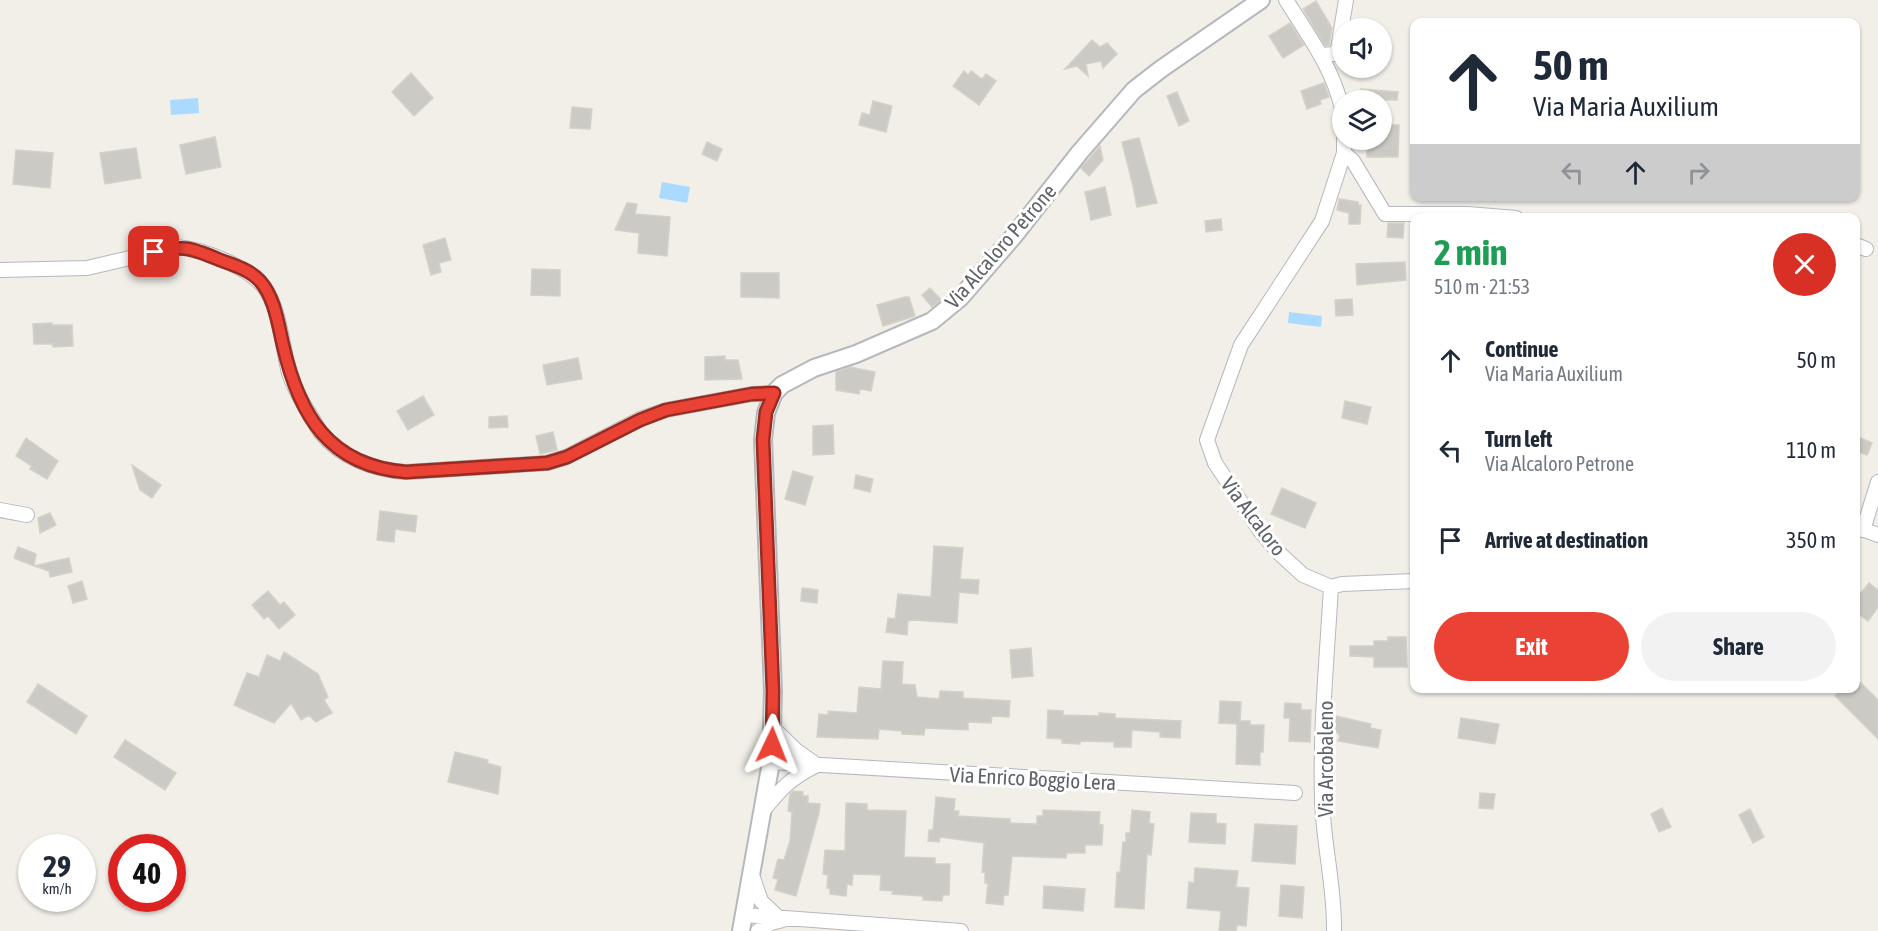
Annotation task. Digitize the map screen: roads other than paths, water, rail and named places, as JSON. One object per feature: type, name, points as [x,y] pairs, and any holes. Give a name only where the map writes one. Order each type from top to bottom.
[{"type":"street","name":"Via Alcaloro Petrone","points":[[774,393],[792,379],[814,368],[856,354],[932,321],[961,297],[1134,90],[1261,0]]},
{"type":"street","points":[[1286,0],[1322,56],[1337,90]]},
{"type":"street","points":[[1322,56],[1334,54],[1338,49],[1346,0]]},
{"type":"street","name":"Via Alcaloro","points":[[1331,587],[1303,575],[1280,554],[1262,532],[1215,463],[1207,440],[1241,345],[1322,221],[1343,150]]},
{"type":"street","points":[[1346,150],[1385,214],[1410,214]]},
{"type":"street","points":[[0,270],[87,268],[177,247],[190,248],[246,270],[259,280],[269,294],[296,390],[320,432],[333,446],[345,454],[388,471],[406,472],[547,463],[567,457],[640,420],[666,410],[752,394],[774,393],[766,412],[763,440],[773,691],[771,762],[743,923],[783,918],[961,931]]},
{"type":"street","points":[[1860,526],[1878,482]]},
{"type":"street","points":[[0,510],[27,515]]},
{"type":"street","points":[[1860,528],[1878,535]]},
{"type":"street","points":[[1331,587],[1342,584],[1410,581]]},
{"type":"street","name":"Via Arcobaleno","points":[[1331,587],[1324,704],[1322,799],[1335,911],[1334,931]]},
{"type":"street","points":[[762,812],[795,776],[817,765],[796,751],[772,727]]},
{"type":"street","name":"Via Enrico Boggio Lera","points":[[771,762],[1296,793]]},
{"type":"street","points":[[751,873],[761,901],[783,918]]},
{"type":"street","points":[[758,931],[783,918]]},
{"type":"water","points":[[198,98],[199,113],[171,115],[170,100]]},
{"type":"water","points":[[662,182],[690,187],[687,203],[659,198]]},
{"type":"water","points":[[1289,312],[1322,316],[1321,327],[1288,323]]}]
